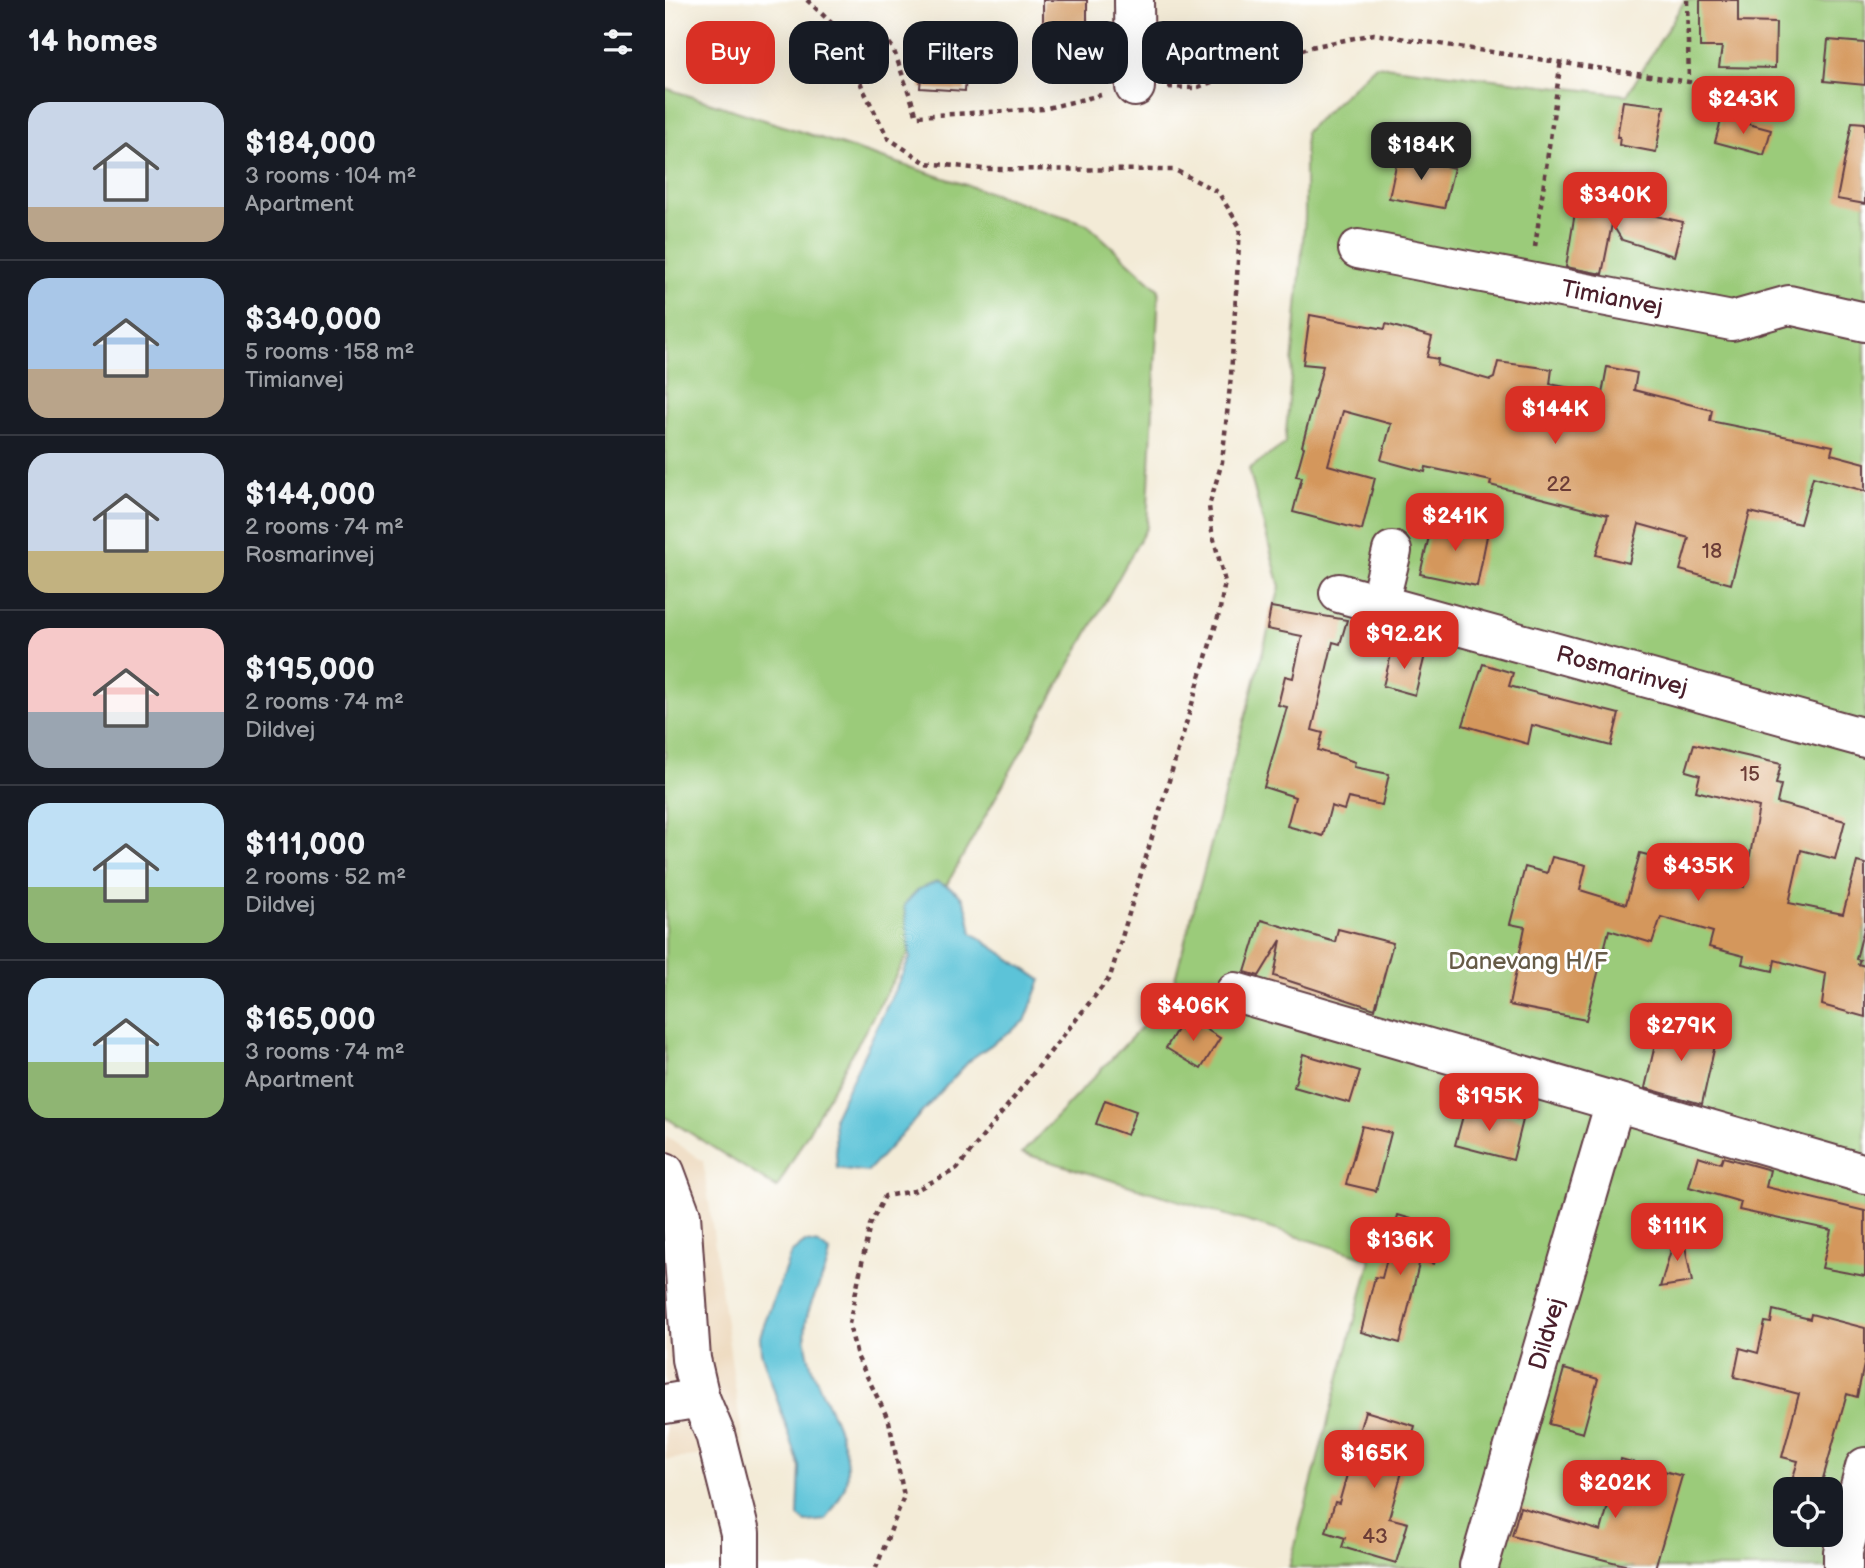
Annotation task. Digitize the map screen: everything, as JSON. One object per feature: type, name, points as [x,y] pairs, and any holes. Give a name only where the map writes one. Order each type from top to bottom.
[{"type":"street","points":[[1134,0],[1135,87]]},
{"type":"street","name":"Timianvej","points":[[1358,249],[1731,321],[1789,305],[1865,322]]},
{"type":"street","points":[[1379,604],[1392,551]]},
{"type":"street","name":"Rosmarinvej","points":[[1339,593],[1865,738]]},
{"type":"street","points":[[1235,992],[1865,1174]]},
{"type":"street","name":"Dildvej","points":[[1479,1566],[1615,1102]]},
{"type":"street","points":[[665,1172],[681,1215],[676,1317],[691,1359],[683,1401],[715,1434],[740,1534],[740,1568]]},
{"type":"street","points":[[1843,1568],[1843,1552],[1865,1467]]},
{"type":"path","points":[[807,0],[829,21]]},
{"type":"path","points":[[889,43],[916,116],[1043,109],[1135,87],[1195,88],[1311,47],[1374,34],[1689,82],[1687,0]]},
{"type":"path","points":[[1531,282],[1561,61]]},
{"type":"path","points":[[861,84],[888,138],[926,163],[983,169],[1175,170],[1218,192],[1240,227],[1223,450],[1209,506],[1212,532],[1225,582],[1219,614],[1110,977],[957,1169],[914,1191],[885,1196],[870,1225],[849,1324],[857,1356],[889,1421],[904,1496],[876,1568]]},
{"type":"shaded area","points":[[665,1135],[703,1161],[744,1450],[665,1460]]},
{"type":"green space","name":"Danevang H/F","points":[[1685,0],[1865,0],[1865,1568],[1289,1568],[1371,1259],[1022,1153],[1170,997],[1280,587],[1249,469],[1285,444],[1305,217],[1305,132],[1376,65],[1627,95]]},
{"type":"green space","points":[[665,88],[1087,224],[1159,290],[1147,527],[777,1188],[665,1117]]},
{"type":"water","points":[[937,882],[960,895],[972,933],[1041,980],[1025,1021],[971,1059],[867,1172],[837,1168],[834,1117],[910,958],[904,905],[919,889]]},
{"type":"water","points":[[805,1242],[818,1244],[830,1252],[807,1315],[806,1344],[818,1383],[843,1441],[847,1461],[845,1487],[826,1520],[806,1522],[798,1516],[800,1467],[761,1352],[760,1336],[791,1253]]},
{"type":"building","points":[[1043,0],[1087,0],[1087,21],[1043,21]]},
{"type":"building","points":[[1700,0],[1738,0],[1738,22],[1776,23],[1775,68],[1719,67],[1722,47],[1700,47]]},
{"type":"building","points":[[1828,40],[1865,43],[1865,85],[1824,81]]},
{"type":"building","points":[[920,84],[965,84],[965,91],[920,88]]},
{"type":"building","points":[[1623,101],[1664,106],[1656,152],[1619,145],[1620,137],[1617,137]]},
{"type":"building","points":[[1722,117],[1771,130],[1764,155],[1715,142]]},
{"type":"building","points":[[1852,122],[1865,123],[1865,204],[1837,199]]},
{"type":"building","points":[[1398,156],[1454,168],[1444,208],[1389,198]]},
{"type":"building","points":[[1578,194],[1617,202],[1616,207],[1683,222],[1674,256],[1622,240],[1612,224],[1602,274],[1566,267]]},
{"type":"building","points":[[1310,315],[1385,329],[1386,324],[1432,337],[1427,357],[1438,359],[1437,365],[1490,380],[1494,378],[1498,362],[1552,369],[1550,384],[1602,394],[1607,367],[1637,373],[1634,390],[1712,410],[1710,421],[1833,446],[1831,454],[1865,463],[1865,491],[1813,477],[1800,524],[1750,512],[1731,584],[1680,570],[1689,538],[1639,524],[1629,563],[1596,555],[1608,515],[1490,485],[1491,481],[1426,467],[1425,472],[1381,460],[1391,424],[1343,411],[1328,465],[1375,478],[1362,530],[1293,512],[1302,477],[1296,476],[1304,447],[1302,446],[1323,366],[1303,364]]},
{"type":"building","points":[[1433,520],[1488,531],[1477,586],[1420,574]]},
{"type":"building","points":[[1271,607],[1347,620],[1340,644],[1333,642],[1312,730],[1323,733],[1318,750],[1355,762],[1354,767],[1389,774],[1382,805],[1348,798],[1344,810],[1331,806],[1323,836],[1287,826],[1295,797],[1264,787],[1287,707],[1278,705],[1285,676],[1293,678],[1302,636],[1267,629]]},
{"type":"building","points":[[1393,647],[1425,655],[1415,695],[1383,686]]},
{"type":"building","points":[[1483,664],[1513,673],[1509,686],[1619,714],[1611,746],[1532,725],[1528,744],[1463,725]]},
{"type":"building","points":[[1694,744],[1781,764],[1776,784],[1781,785],[1777,803],[1845,821],[1835,859],[1801,850],[1789,903],[1843,914],[1857,862],[1865,864],[1865,925],[1856,959],[1860,960],[1858,964],[1865,966],[1865,1017],[1822,1005],[1826,974],[1775,960],[1773,971],[1742,964],[1744,956],[1709,947],[1713,932],[1661,917],[1652,943],[1609,930],[1586,1020],[1509,1005],[1525,927],[1510,924],[1525,867],[1547,873],[1552,857],[1586,865],[1580,890],[1626,904],[1640,853],[1689,866],[1688,870],[1744,887],[1759,807],[1696,791],[1700,775],[1686,771]]},
{"type":"building","points":[[1261,920],[1335,942],[1338,929],[1393,943],[1375,1009],[1274,976],[1281,940],[1259,976],[1245,972]]},
{"type":"building","points":[[1185,1016],[1220,1038],[1201,1069],[1166,1048]]},
{"type":"building","points":[[1660,1023],[1717,1036],[1702,1104],[1645,1088]]},
{"type":"building","points":[[1303,1054],[1360,1071],[1350,1103],[1294,1087]]},
{"type":"building","points":[[1105,1100],[1136,1111],[1127,1135],[1096,1124]]},
{"type":"building","points":[[1466,1105],[1523,1120],[1513,1160],[1455,1145]]},
{"type":"building","points":[[1362,1126],[1391,1133],[1376,1191],[1346,1184]]},
{"type":"building","points":[[1698,1156],[1721,1163],[1723,1157],[1770,1170],[1766,1187],[1865,1211],[1865,1276],[1822,1268],[1831,1230],[1739,1210],[1741,1202],[1689,1187]]},
{"type":"building","points":[[1398,1215],[1445,1229],[1434,1264],[1420,1260],[1400,1343],[1361,1332],[1375,1277],[1382,1278]]},
{"type":"building","points":[[1680,1220],[1692,1282],[1660,1287]]},
{"type":"building","points":[[1773,1310],[1810,1319],[1811,1314],[1865,1328],[1865,1360],[1857,1397],[1847,1394],[1823,1477],[1793,1477],[1798,1461],[1782,1457],[1799,1394],[1734,1377],[1740,1348],[1758,1353],[1765,1322],[1771,1323]]},
{"type":"building","points":[[1564,1369],[1598,1379],[1583,1433],[1549,1424]]},
{"type":"building","points":[[1365,1411],[1415,1426],[1389,1518],[1408,1523],[1396,1563],[1342,1547],[1345,1538],[1326,1532],[1335,1502],[1339,1503]]},
{"type":"building","points":[[1621,1459],[1682,1476],[1655,1568],[1636,1568],[1512,1536],[1520,1507],[1601,1531]]}]
